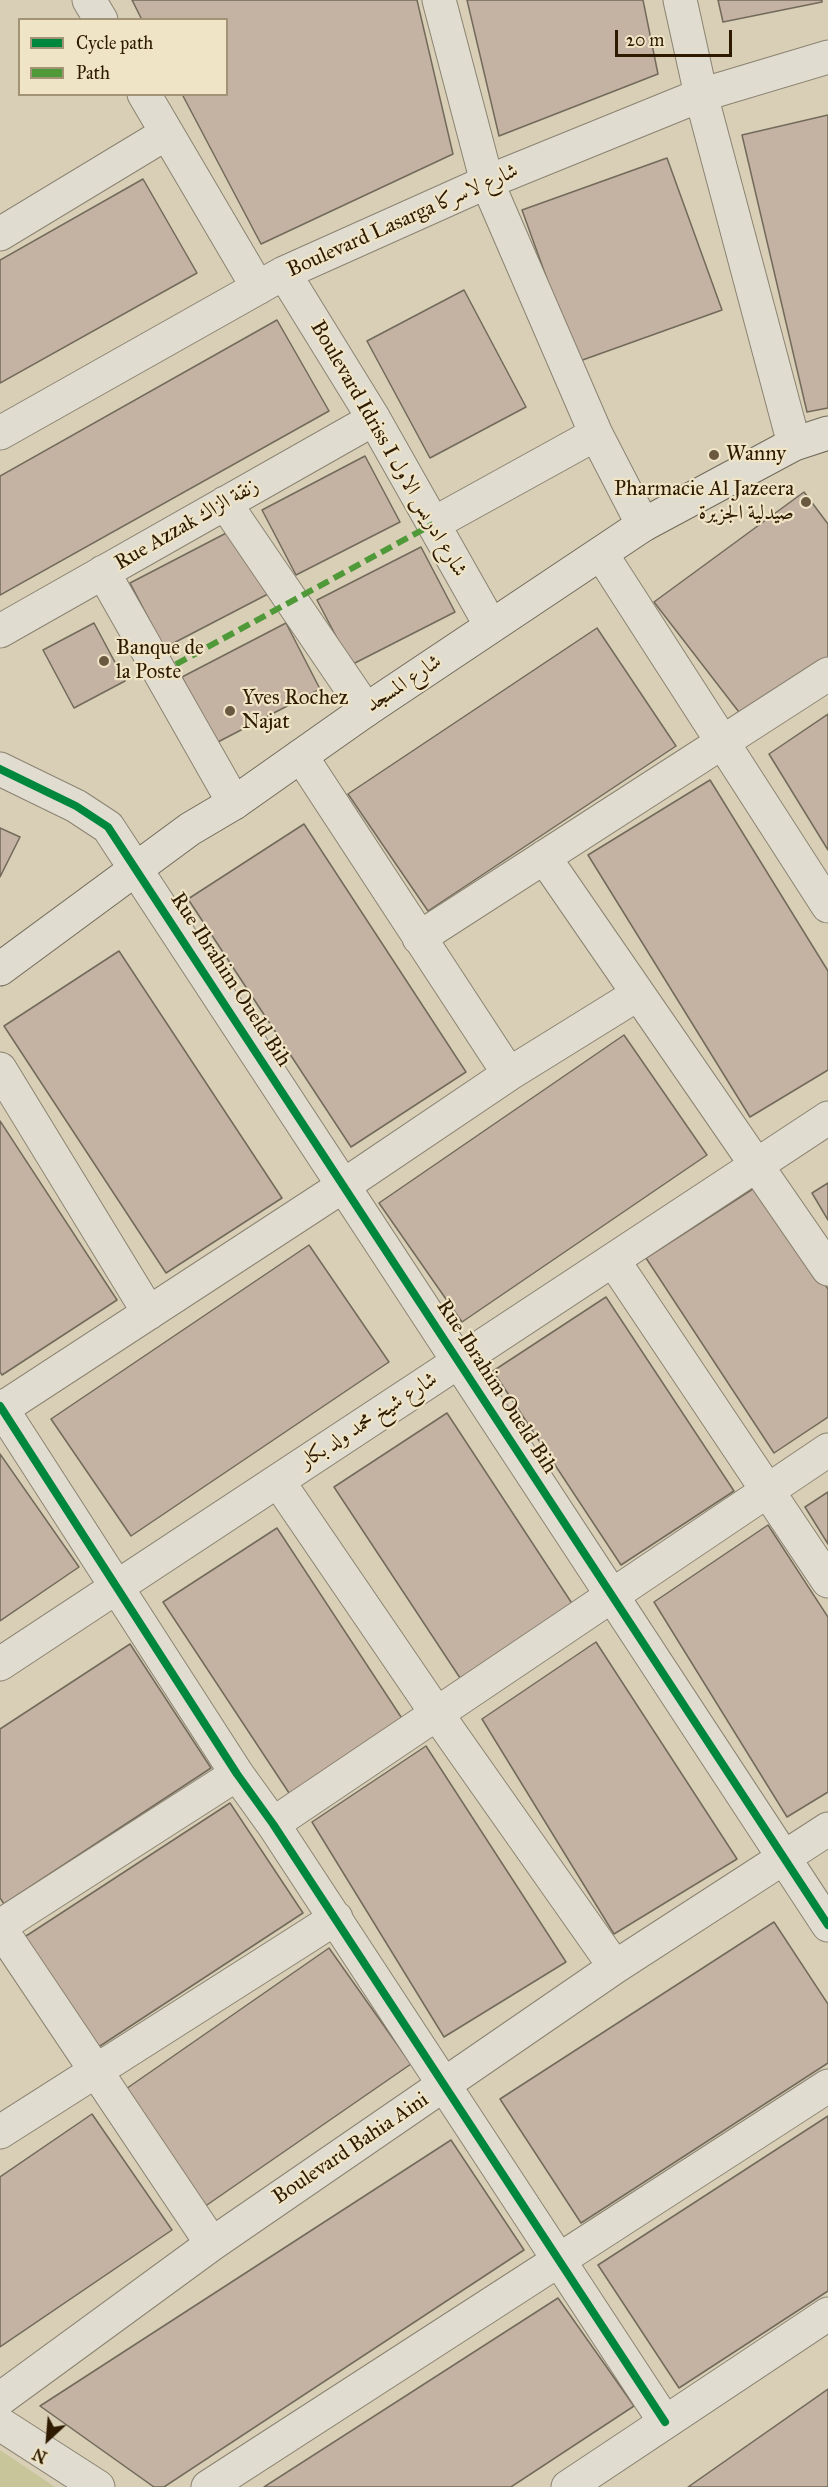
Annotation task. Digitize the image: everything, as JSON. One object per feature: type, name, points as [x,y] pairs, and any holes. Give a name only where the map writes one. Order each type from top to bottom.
[{"type":"street","points":[[89,0],[99,18]]},
{"type":"street","points":[[439,0],[487,182],[596,434],[643,525]]},
{"type":"street","points":[[680,0],[701,95],[794,444]]},
{"type":"street","name":"Boulevard Lasarga شارع لاسركا","points":[[0,433],[271,281],[487,182],[701,95],[828,57]]},
{"type":"street","name":"Boulevard Idriss I شارع ادريس الاول","points":[[145,96],[167,134],[271,281],[374,419],[491,626]]},
{"type":"street","points":[[0,234],[167,134]]},
{"type":"street","name":"Rue Azzak زنقة الزاك","points":[[0,631],[374,419]]},
{"type":"street","name":"شارع المسجد","points":[[0,969],[190,829],[234,803],[366,710],[602,555],[643,525],[794,444],[828,433]]},
{"type":"street","points":[[433,524],[596,434]]},
{"type":"street","points":[[225,503],[366,710]]},
{"type":"street","points":[[602,555],[828,906]]},
{"type":"street","points":[[103,572],[234,803]]},
{"type":"street","points":[[419,938],[828,674]]},
{"type":"street","points":[[301,756],[509,1074]]},
{"type":"street","name":"Rue Ibrahim Oueld Bih","points":[[0,769],[95,817],[108,827],[828,1925]]},
{"type":"street","points":[[544,858],[828,1269]]},
{"type":"street","points":[[638,994],[509,1074],[343,1186],[1,1409],[118,1586],[237,1774],[336,1918],[665,2422]]},
{"type":"street","points":[[0,1069],[149,1313]]},
{"type":"street","name":"شارع شيخ محمد ولد بكار","points":[[0,1664],[828,1118]]},
{"type":"street","points":[[612,1260],[828,1581]]},
{"type":"street","points":[[273,1824],[828,1450]]},
{"type":"street","points":[[278,1481],[437,1714],[615,1967]]},
{"type":"street","points":[[212,2244],[0,1927],[237,1774]]},
{"type":"street","name":"Boulevard Bahia Aini","points":[[0,2399],[212,2244],[615,1967],[828,1830]]},
{"type":"street","points":[[0,2132],[336,1918]]},
{"type":"street","points":[[208,2487],[828,2086]]},
{"type":"street","points":[[568,2487],[828,2314]]},
{"type":"street","points":[[0,2424],[98,2487]]},
{"type":"shaded area","points":[[0,2450],[55,2487],[0,2487]]},
{"type":"building","points":[[132,0],[417,0],[453,154],[261,244],[183,96],[228,96],[228,18],[141,18]]},
{"type":"building","points":[[467,0],[643,0],[658,74],[499,136]]},
{"type":"building","points":[[718,0],[822,0],[822,2],[723,22]]},
{"type":"building","points":[[828,115],[828,408],[807,412],[742,135]]},
{"type":"building","points":[[667,158],[722,310],[577,362],[522,210]]},
{"type":"building","points":[[143,179],[197,273],[0,383],[0,260]]},
{"type":"building","points":[[464,290],[526,407],[430,458],[367,341]]},
{"type":"building","points":[[277,320],[329,411],[0,595],[0,476]]},
{"type":"building","points":[[365,456],[400,522],[296,575],[262,510]]},
{"type":"building","points":[[804,492],[828,524],[828,662],[742,716],[654,602]]},
{"type":"building","points":[[234,529],[268,594],[164,648],[130,583]]},
{"type":"building","points":[[421,547],[455,612],[351,665],[317,600]]},
{"type":"building","points":[[94,623],[125,681],[74,708],[43,650]]},
{"type":"building","points":[[286,623],[320,689],[216,743],[182,677]]},
{"type":"building","points":[[597,628],[676,746],[428,911],[348,794]]},
{"type":"building","points":[[828,714],[828,850],[769,754]]},
{"type":"building","points":[[710,780],[828,971],[828,1070],[750,1117],[588,855]]},
{"type":"building","points":[[304,824],[466,1072],[351,1147],[188,899]]},
{"type":"building","points":[[0,828],[20,837],[0,877]]},
{"type":"building","points":[[119,951],[282,1198],[166,1273],[4,1026]]},
{"type":"building","points":[[624,1035],[707,1155],[462,1322],[379,1203]]},
{"type":"building","points":[[0,1121],[117,1300],[2,1375],[0,1372]]},
{"type":"building","points":[[828,1183],[828,1220],[812,1193]]},
{"type":"building","points":[[759,1185],[828,1289],[828,1417],[774,1453],[646,1258]]},
{"type":"building","points":[[309,1245],[389,1362],[131,1536],[51,1419]]},
{"type":"building","points":[[606,1297],[734,1491],[621,1565],[493,1371]]},
{"type":"building","points":[[447,1413],[575,1608],[462,1681],[334,1487]]},
{"type":"building","points":[[0,1454],[79,1567],[0,1621]]},
{"type":"building","points":[[828,1492],[828,1544],[805,1507]]},
{"type":"building","points":[[768,1525],[828,1617],[828,1792],[787,1817],[654,1602]]},
{"type":"building","points":[[277,1528],[405,1723],[291,1796],[163,1602]]},
{"type":"building","points":[[596,1642],[737,1859],[614,1934],[482,1719]]},
{"type":"building","points":[[130,1644],[211,1768],[4,1904],[0,1898],[0,1729]]},
{"type":"building","points":[[426,1746],[566,1962],[444,2037],[312,1822]]},
{"type":"building","points":[[230,1803],[303,1913],[97,2048],[23,1938]]},
{"type":"building","points":[[774,1922],[828,2004],[828,2063],[581,2223],[500,2099]]},
{"type":"building","points":[[329,1948],[411,2064],[204,2207],[123,2091]]},
{"type":"building","points":[[92,2114],[172,2230],[0,2347],[0,2177]]},
{"type":"building","points":[[828,2116],[828,2291],[679,2388],[598,2265]]},
{"type":"building","points":[[451,2140],[524,2250],[164,2487],[154,2487],[40,2406]]},
{"type":"building","points":[[558,2298],[634,2406],[511,2487],[264,2487]]},
{"type":"building","points":[[828,2389],[828,2487],[688,2487]]},
{"type":"marked path","points":[[160,673],[433,524]]},
{"type":"cycle path","points":[[0,769],[76,806],[108,827],[828,1925]]},
{"type":"cycle path","points":[[0,1406],[237,1774],[273,1824],[665,2422]]},
{"type":"place","name":"Wanny","points":[[714,455]]},
{"type":"place","name":"Pharmacie Al Jazeera صيدلية الجزيرة","points":[[806,502]]},
{"type":"place","name":"Banque de la Poste","points":[[104,661]]},
{"type":"place","name":"Yves Rochez Najat","points":[[230,711]]}]
